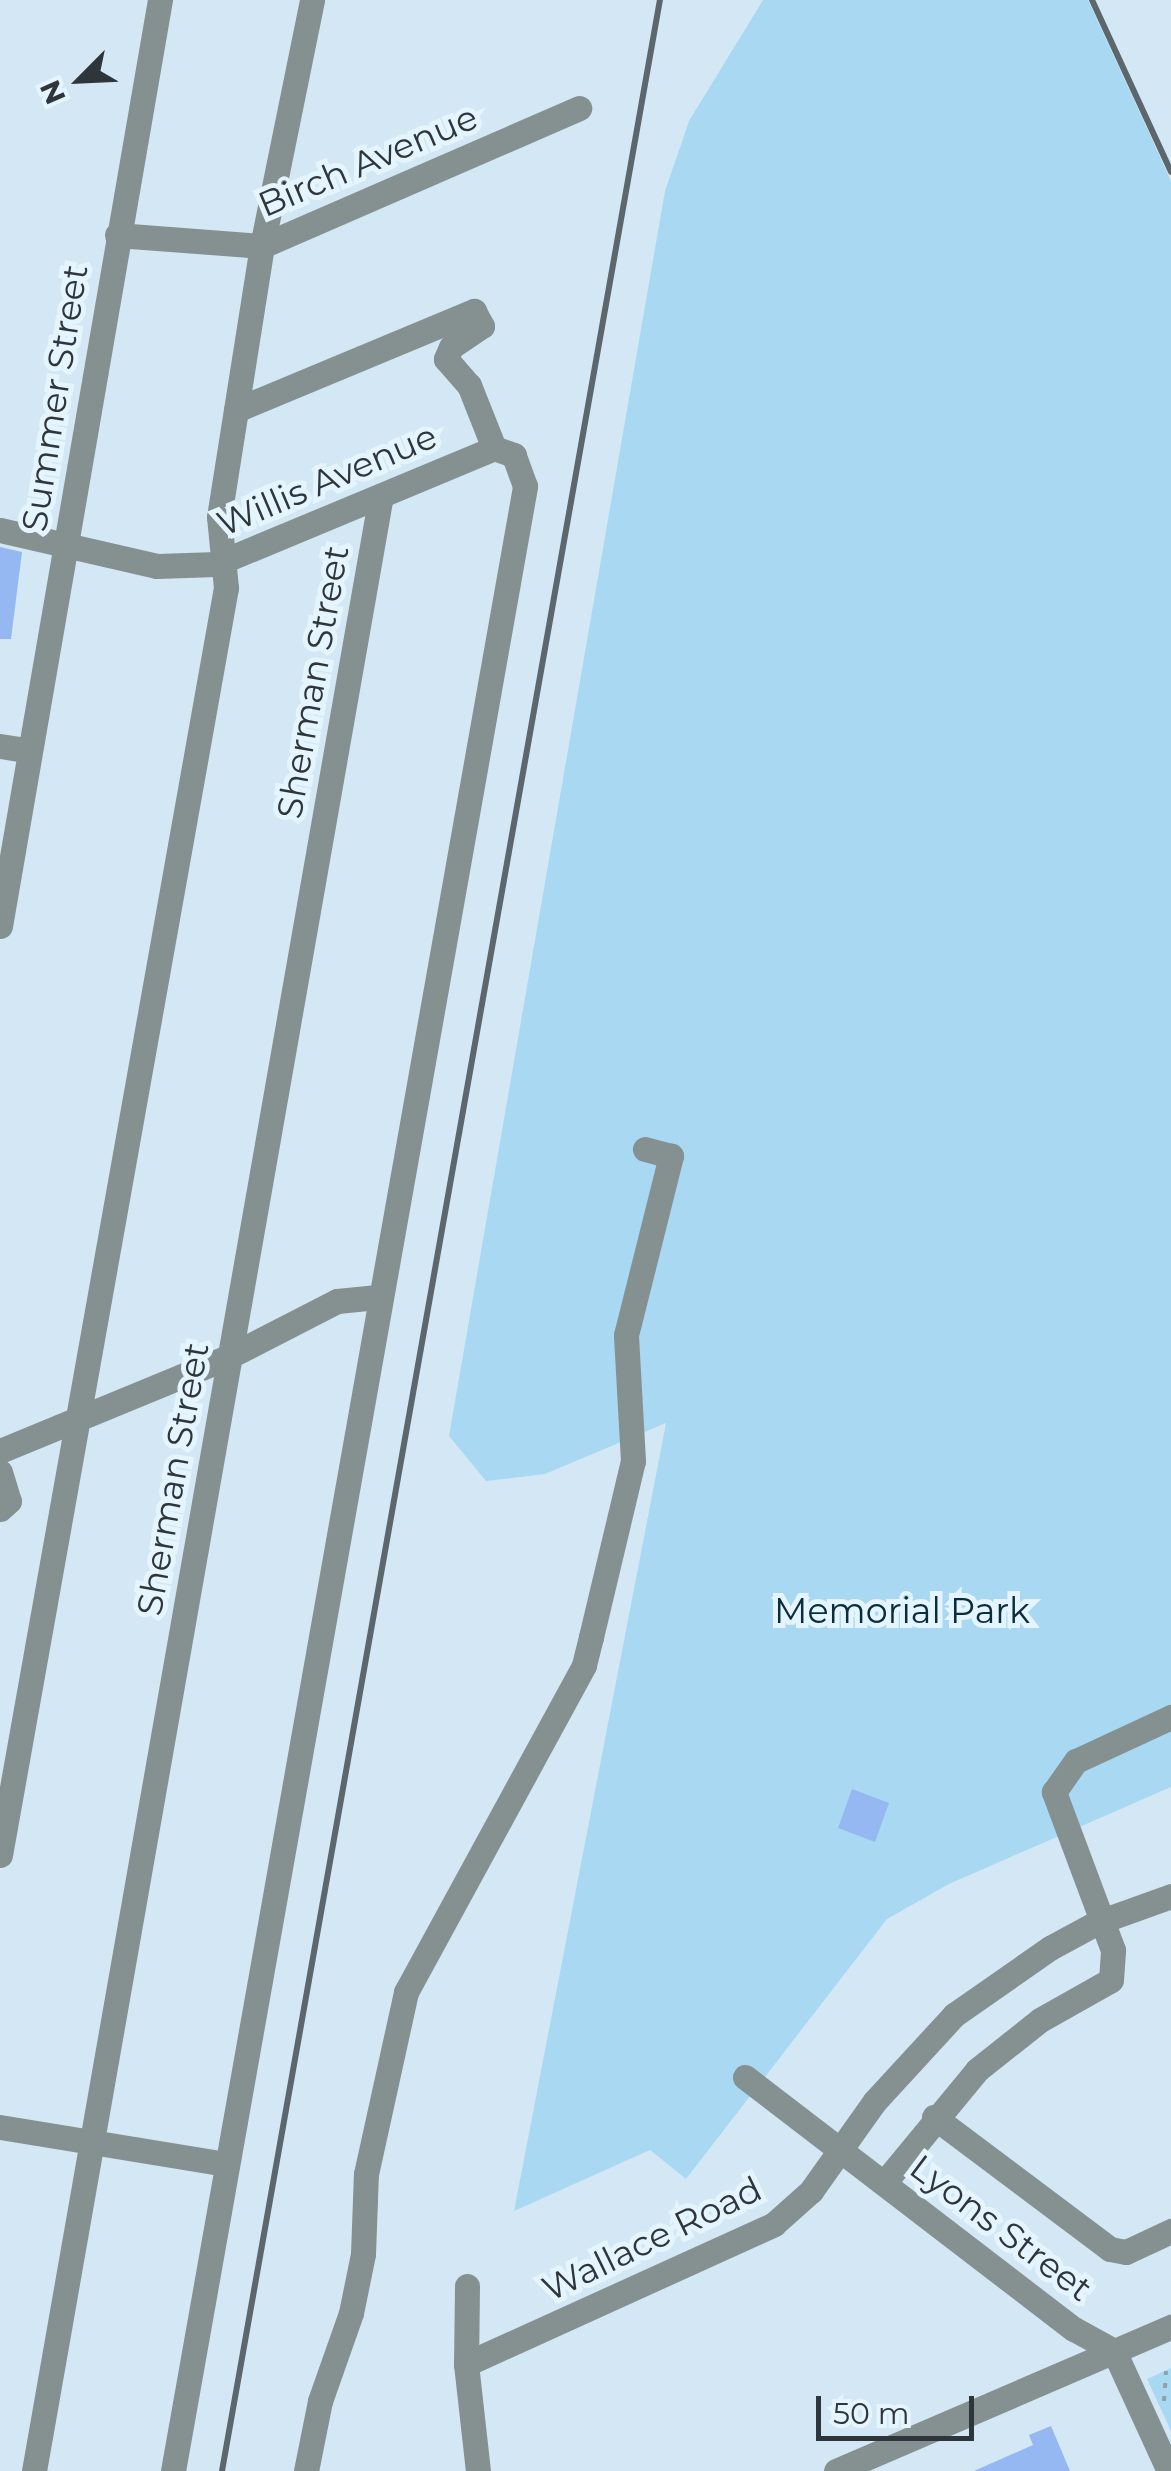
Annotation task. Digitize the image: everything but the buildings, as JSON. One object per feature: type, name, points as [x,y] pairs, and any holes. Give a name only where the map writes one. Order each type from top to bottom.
[{"type":"street","points":[[159,6],[185,0]]},
{"type":"street","points":[[0,1855],[226,588],[219,518],[262,246],[312,0]]},
{"type":"street","name":"Summer Street","points":[[0,926],[159,6]]},
{"type":"street","name":"Birch Avenue","points":[[118,235],[262,246],[579,108]]},
{"type":"street","points":[[173,2471],[378,1297],[525,486],[514,456],[494,448],[469,385],[446,359],[451,347],[482,326],[474,311],[236,410]]},
{"type":"street","name":"Willis Avenue","points":[[0,530],[46,538],[65,550],[174,568],[225,562],[380,500],[494,448]]},
{"type":"street","name":"Sherman Street","points":[[34,2471],[380,500]]},
{"type":"street","points":[[0,746],[30,751]]},
{"type":"street","points":[[306,2471],[320,2401],[351,2313],[363,2254],[366,2174],[406,1992],[584,1664],[591,1637],[633,1460],[626,1336],[671,1156],[645,1149]]},
{"type":"street","points":[[0,1451],[230,1356],[336,1301],[378,1297]]},
{"type":"street","points":[[0,1472],[9,1501],[0,1509]]},
{"type":"street","points":[[884,2184],[934,2117],[1010,2043],[1111,1980],[1115,1958],[1054,1792],[1076,1762],[1171,1718]]},
{"type":"street","name":"Wallace Road","points":[[466,2364],[742,2242],[793,2209],[842,2151],[875,2101],[954,2016],[1000,1980],[1102,1921],[1171,1896]]},
{"type":"street","name":"Lyons Street","points":[[745,2076],[1074,2329],[1114,2351]]},
{"type":"street","points":[[934,2117],[1110,2250],[1126,2252],[1171,2231]]},
{"type":"street","points":[[0,2127],[226,2164]]},
{"type":"street","points":[[467,2286],[466,2364],[478,2471]]},
{"type":"street","points":[[836,2471],[1171,2327]]},
{"type":"street","points":[[1114,2351],[1164,2426],[1169,2471]]},
{"type":"path","points":[[1164,2426],[1166,2371]]},
{"type":"green space","name":"Memorial Park","points":[[763,0],[1088,0],[1171,181],[1171,1787],[949,1884],[887,1919],[686,2179],[650,2150],[514,2211],[666,1423],[545,1474],[486,1481],[449,1436],[665,191],[689,121]]},
{"type":"green space","points":[[1171,2368],[1171,2431],[1147,2379]]},
{"type":"railway","points":[[222,2471],[660,0]]},
{"type":"railway","points":[[1092,0],[1171,172]]}]
